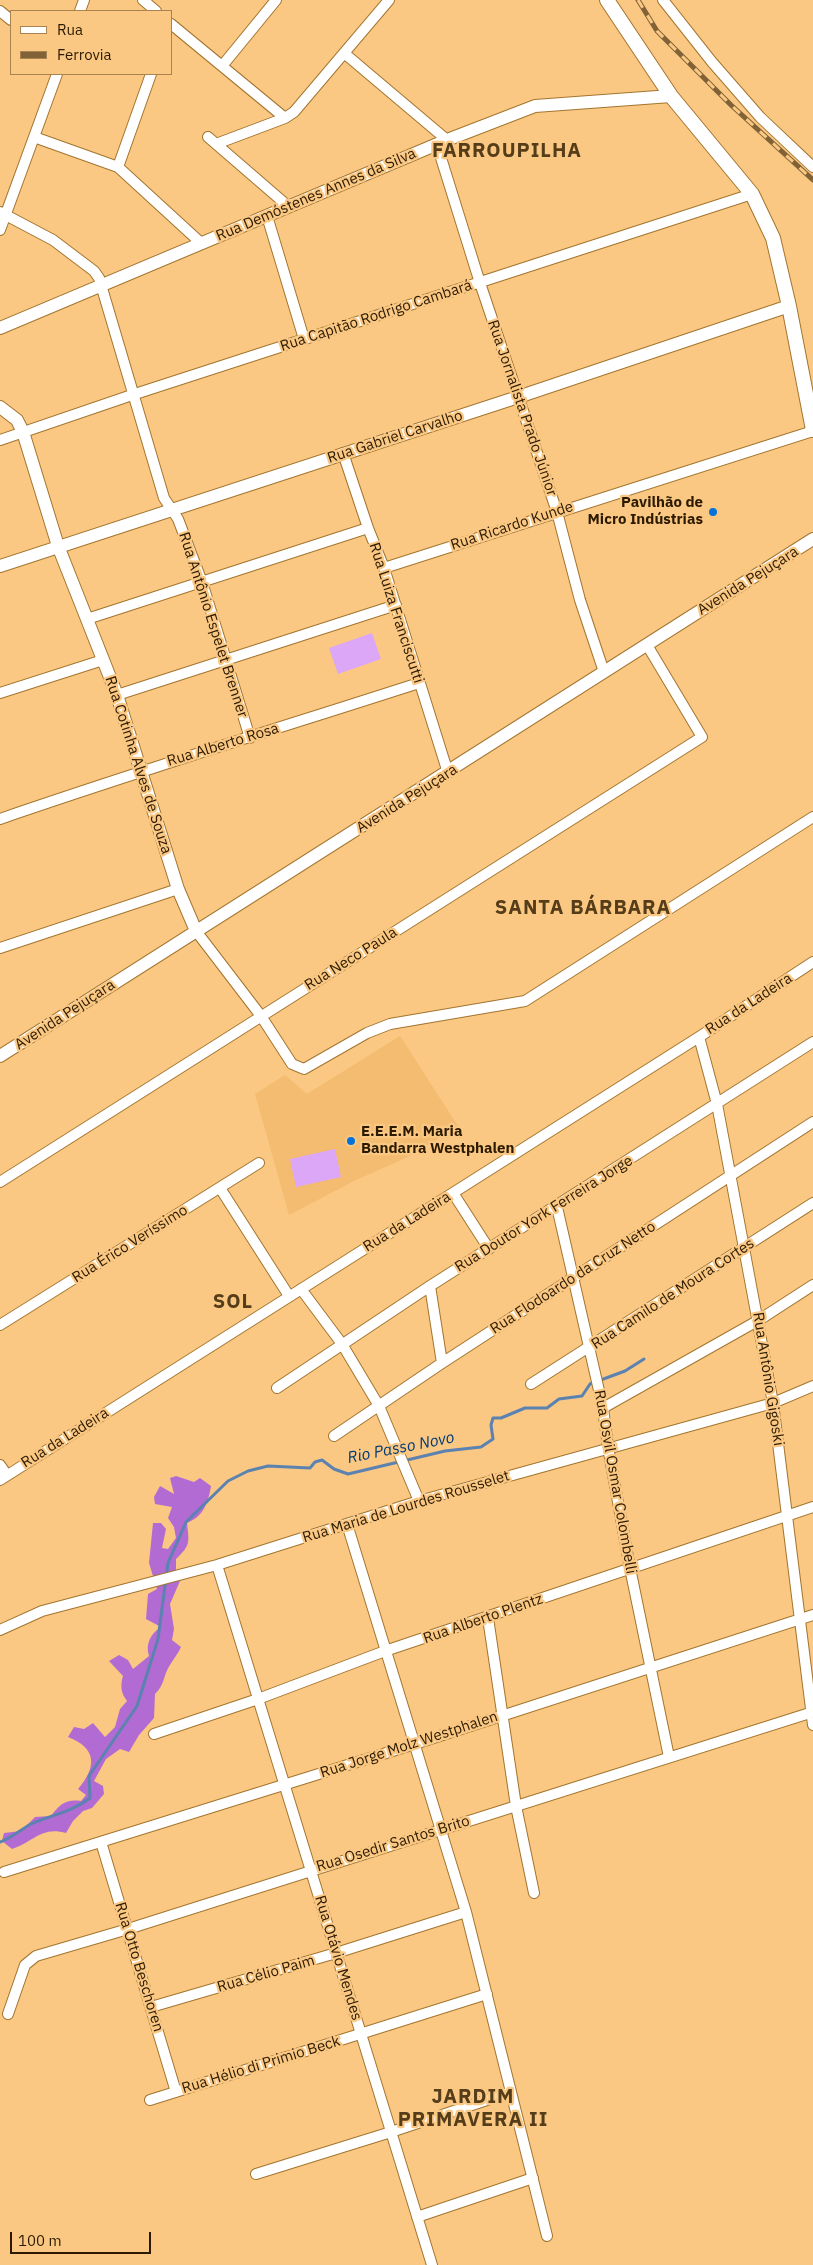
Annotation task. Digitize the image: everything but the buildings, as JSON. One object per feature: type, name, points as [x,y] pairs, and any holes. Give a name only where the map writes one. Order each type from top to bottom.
[{"type":"main road","points":[[608,0],[671,96],[752,194],[773,238],[789,306],[813,431]]},
{"type":"street","points":[[143,0],[155,10]]},
{"type":"street","points":[[222,66],[276,0]]},
{"type":"street","points":[[216,144],[285,118],[294,112],[389,0]]},
{"type":"street","points":[[663,0],[712,62],[760,116],[813,168]]},
{"type":"street","points":[[0,11],[10,19]]},
{"type":"street","points":[[172,25],[285,118]]},
{"type":"street","points":[[344,53],[442,143]]},
{"type":"street","points":[[0,230],[3,214],[57,75]]},
{"type":"street","points":[[118,167],[151,75]]},
{"type":"street","name":"Rua Demóstenes Annes da Silva","points":[[0,328],[200,243],[535,106],[671,96]]},
{"type":"street","points":[[34,137],[118,167],[200,243]]},
{"type":"street","points":[[208,137],[290,207]]},
{"type":"street","name":"Rua Jornalista Prado Júnior","points":[[442,143],[480,283],[557,512],[580,600],[604,672]]},
{"type":"street","name":"Rua Capitão Rodrigo Cambará","points":[[0,440],[132,395],[752,194]]},
{"type":"street","name":"Rua Antônio Espelet Brenner","points":[[3,214],[53,240],[94,271],[98,278],[164,498],[178,519],[202,582],[250,738]]},
{"type":"street","points":[[267,216],[304,339]]},
{"type":"street","name":"Rua Gabriel Carvalho","points":[[0,566],[518,397],[789,306]]},
{"type":"street","points":[[0,407],[17,420],[23,432]]},
{"type":"street","name":"Rua Ricardo Kunde","points":[[384,568],[813,431]]},
{"type":"street","name":"Rua Cotinha Alves de Souza","points":[[23,432],[58,546],[117,696],[178,889],[196,931],[261,1016],[292,1064],[304,1069],[367,1033],[390,1024],[525,1001],[813,817]]},
{"type":"street","name":"Rua Luiza Franciscutti","points":[[343,453],[368,528],[384,568],[448,773]]},
{"type":"street","points":[[87,619],[368,528]]},
{"type":"street","name":"Avenida Pejuçara","points":[[0,1056],[448,773],[813,539]]},
{"type":"street","points":[[117,696],[396,605]]},
{"type":"street","name":"Rua Neco Paula","points":[[0,1182],[702,737],[647,645]]},
{"type":"street","points":[[0,693],[103,660]]},
{"type":"street","name":"Rua Alberto Rosa","points":[[0,818],[140,771],[250,738],[419,683]]},
{"type":"street","points":[[0,948],[178,889]]},
{"type":"street","name":"Rua da Ladeira","points":[[3,1477],[699,1037],[813,962]]},
{"type":"street","name":"Rua Antônio Gigoski","points":[[699,1037],[717,1104],[743,1249],[759,1320],[773,1403],[813,1725]]},
{"type":"street","name":"Rua Doutor York Ferreira Jorge","points":[[277,1388],[430,1286],[557,1207],[813,1042]]},
{"type":"street","name":"Rua Flodoardo da Cruz Netto","points":[[334,1436],[442,1363],[813,1122]]},
{"type":"street","name":"Rua Érico Veríssimo","points":[[0,1325],[259,1163]]},
{"type":"street","points":[[220,1188],[289,1296]]},
{"type":"street","points":[[453,1193],[489,1249]]},
{"type":"street","name":"Rua Camilo de Moura Cortes","points":[[531,1384],[813,1203]]},
{"type":"street","name":"Rua Osvil Osmar Colombelli","points":[[557,1207],[603,1408],[608,1448],[630,1568],[670,1757]]},
{"type":"street","points":[[603,1408],[759,1320],[813,1285]]},
{"type":"street","points":[[430,1286],[442,1363]]},
{"type":"street","points":[[301,1289],[342,1344],[379,1406],[419,1501]]},
{"type":"street","name":"Rua Maria de Lourdes Rousselet","points":[[0,1630],[42,1611],[217,1565],[419,1501],[773,1403],[813,1386]]},
{"type":"street","points":[[0,1465],[3,1477]]},
{"type":"street","name":"Rua Alberto Plentz","points":[[154,1734],[258,1699],[385,1652],[813,1507]]},
{"type":"street","points":[[346,1524],[466,1912],[547,2236]]},
{"type":"street","name":"Rua Otávio Mendes","points":[[217,1565],[432,2265]]},
{"type":"street","name":"Rua Jorge Molz Westphalen","points":[[4,1872],[414,1744],[650,1666],[813,1615]]},
{"type":"street","points":[[488,1618],[516,1806],[534,1893]]},
{"type":"street","name":"Rua Osedir Santos Brito","points":[[8,2014],[25,1965],[36,1956],[128,1929],[812,1713]]},
{"type":"street","name":"Rua Otto Beschoren","points":[[101,1842],[176,2092]]},
{"type":"street","name":"Rua Célio Paim","points":[[151,2007],[336,1953],[466,1912]]},
{"type":"street","name":"Rua Hélio di Primio Beck","points":[[150,2100],[487,1994]]},
{"type":"street","points":[[256,2174],[511,2092]]},
{"type":"street","points":[[417,2217],[533,2178]]},
{"type":"shaded area","points":[[372,633],[381,659],[338,674],[329,648]]},
{"type":"shaded area","name":"E.E.E.M. Maria Bandarra Westphalen","points":[[400,1036],[458,1126],[410,1156],[354,1181],[289,1215],[255,1094],[285,1075],[307,1094]]},
{"type":"shaded area","points":[[335,1149],[341,1177],[296,1187],[290,1159]]},
{"type":"shaded area","points":[[176,1476],[194,1482],[200,1478],[211,1486],[201,1513],[198,1517],[187,1523],[188,1543],[176,1559],[176,1573],[180,1581],[170,1604],[174,1629],[172,1640],[181,1647],[168,1669],[161,1687],[155,1694],[154,1718],[139,1735],[129,1752],[120,1749],[106,1759],[94,1781],[103,1786],[104,1794],[92,1808],[83,1811],[73,1821],[66,1833],[57,1831],[44,1833],[12,1849],[2,1841],[4,1833],[21,1831],[35,1817],[51,1816],[64,1803],[81,1801],[86,1795],[78,1789],[89,1773],[91,1759],[89,1752],[78,1741],[68,1737],[74,1727],[84,1729],[93,1723],[105,1737],[115,1727],[120,1709],[127,1701],[122,1689],[123,1676],[109,1661],[119,1655],[128,1660],[133,1669],[149,1656],[148,1643],[154,1632],[161,1627],[146,1619],[148,1594],[157,1589],[149,1563],[153,1523],[161,1523],[166,1529],[162,1548],[168,1549],[176,1538],[174,1527],[168,1518],[172,1507],[155,1504],[154,1497],[160,1486],[174,1494],[170,1478]]},
{"type":"waterway","name":"Rio Passo Novo","points":[[0,1842],[31,1824],[69,1810],[90,1798],[89,1776],[137,1706],[158,1639],[168,1563],[186,1522],[228,1481],[248,1471],[268,1466],[310,1468],[315,1462],[322,1460],[334,1469],[348,1474],[445,1451],[481,1447],[493,1439],[491,1425],[493,1418],[501,1418],[525,1408],[547,1408],[559,1399],[582,1396],[590,1384],[625,1371],[644,1359]]},
{"type":"railway","points":[[638,0],[657,31],[731,105],[813,180]]},
{"type":"place","name":"Pavilhão de Micro Indústrias","points":[[713,512]]},
{"type":"place","name":"E.E.E.M. Maria Bandarra Westphalen","points":[[351,1141]]},
{"type":"district","name":"FARROUPILHA","points":[[507,151]]},
{"type":"district","name":"SANTA BÁRBARA","points":[[583,908]]},
{"type":"district","name":"SOL","points":[[233,1302]]},
{"type":"district","name":"JARDIM PRIMAVERA II","points":[[473,2108]]}]
